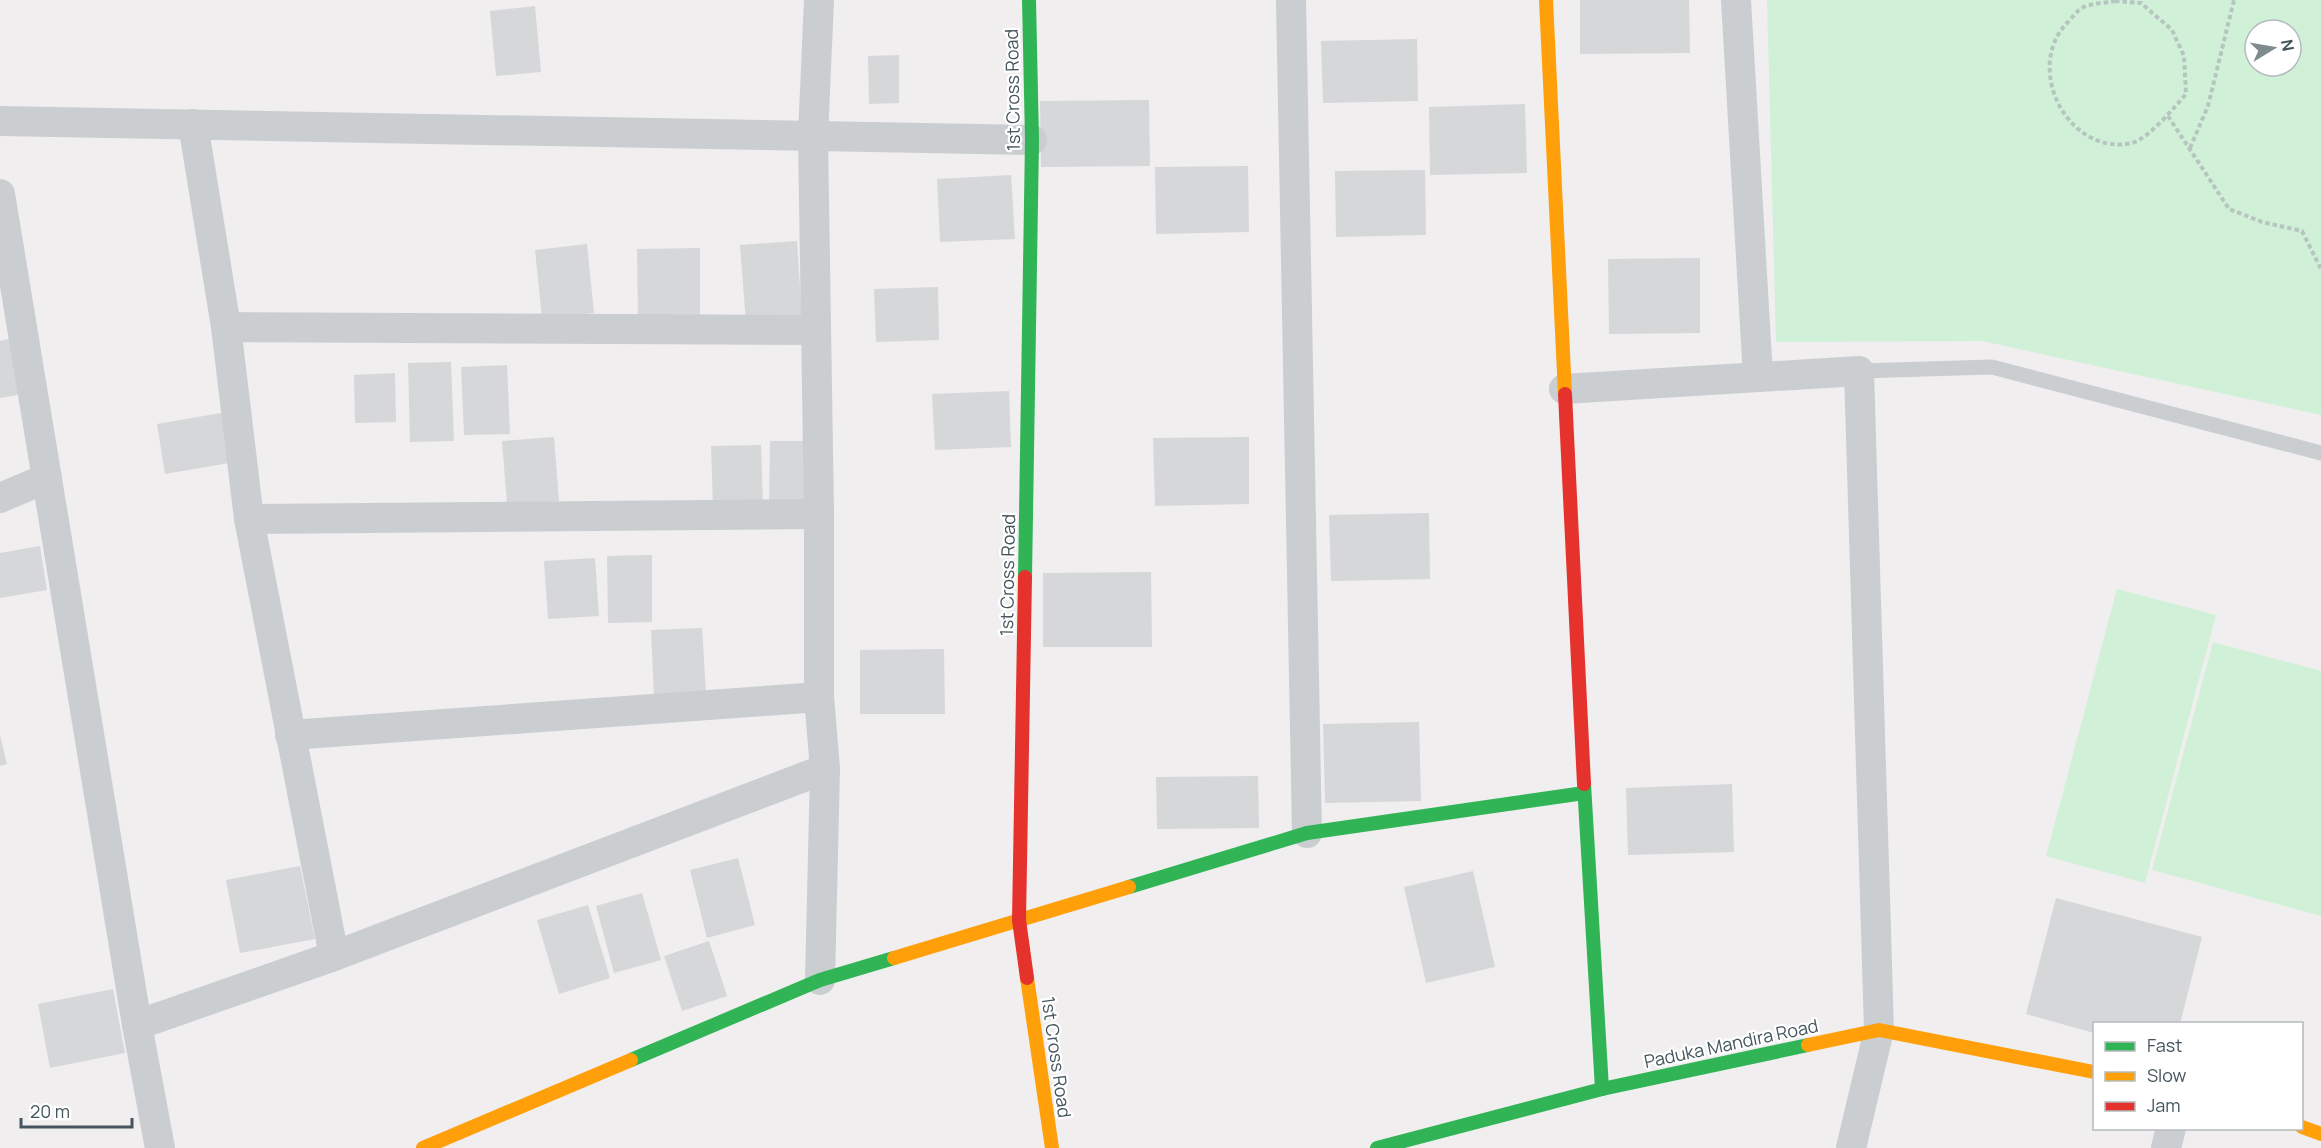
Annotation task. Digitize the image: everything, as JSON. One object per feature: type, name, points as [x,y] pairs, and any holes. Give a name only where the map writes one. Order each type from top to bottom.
[{"type":"street","points":[[819,0],[813,136],[819,514],[819,697],[825,770],[820,980]]},
{"type":"street","name":"1st Cross Road","points":[[1029,0],[1032,140],[1019,920],[1052,1148]]},
{"type":"street","points":[[1291,0],[1307,833]]},
{"type":"street","points":[[1546,0],[1584,793],[1602,1089]]},
{"type":"street","points":[[1736,0],[1758,376]]},
{"type":"street","points":[[0,121],[1032,140]]},
{"type":"street","points":[[193,124],[226,327],[249,519],[334,956]]},
{"type":"street","points":[[0,194],[137,1025],[160,1148]]},
{"type":"street","points":[[226,327],[815,330]]},
{"type":"street","points":[[1564,389],[1859,370],[1879,1030],[1851,1148]]},
{"type":"street","points":[[0,498],[47,478]]},
{"type":"street","points":[[249,519],[819,514]]},
{"type":"street","points":[[290,735],[819,697]]},
{"type":"street","points":[[137,1025],[334,956],[825,770]]},
{"type":"street","points":[[423,1148],[820,980],[1307,833],[1584,793]]},
{"type":"street","name":"Paduka Mandira Road","points":[[1377,1148],[1602,1089],[1879,1030],[2093,1072]]},
{"type":"street","points":[[2303,1128],[2321,1134]]},
{"type":"street","points":[[2166,1148],[2170,1130]]},
{"type":"lane","points":[[1859,370],[1992,368],[2321,453]]},
{"type":"path","points":[[2190,148],[2208,106],[2234,0]]},
{"type":"path","points":[[2115,1],[2141,3],[2172,30],[2184,57],[2186,94],[2168,116],[2134,143],[2109,145],[2079,130],[2059,108],[2047,66],[2058,32],[2082,7],[2115,1]]},
{"type":"path","points":[[2168,116],[2229,209],[2262,222],[2302,231],[2321,269]]},
{"type":"green space","points":[[1767,0],[2321,0],[2321,415],[1982,341],[1776,342]]},
{"type":"green space","points":[[2117,589],[2216,615],[2145,883],[2046,856]]},
{"type":"green space","points":[[2213,642],[2321,671],[2321,916],[2152,870]]},
{"type":"building","points":[[1580,0],[1689,0],[1690,53],[1580,54]]},
{"type":"building","points":[[535,6],[541,72],[496,76],[490,11]]},
{"type":"building","points":[[1417,39],[1418,101],[1323,103],[1321,41]]},
{"type":"building","points":[[899,55],[899,103],[869,104],[868,56]]},
{"type":"building","points":[[1149,100],[1150,166],[1041,167],[1040,101]]},
{"type":"building","points":[[1525,104],[1527,173],[1430,175],[1429,107]]},
{"type":"building","points":[[1248,166],[1249,232],[1156,234],[1155,167]]},
{"type":"building","points":[[1425,170],[1426,235],[1336,237],[1335,171]]},
{"type":"building","points":[[1011,175],[1015,239],[940,242],[937,179]]},
{"type":"building","points":[[797,241],[802,318],[746,323],[740,245]]},
{"type":"building","points":[[587,244],[594,313],[542,318],[535,250]]},
{"type":"building","points":[[700,248],[700,317],[638,318],[637,249]]},
{"type":"building","points":[[1700,258],[1700,333],[1609,334],[1608,259]]},
{"type":"building","points":[[938,287],[939,340],[876,342],[874,289]]},
{"type":"building","points":[[14,338],[23,394],[0,398],[0,341]]},
{"type":"building","points":[[451,362],[454,441],[410,442],[408,363]]},
{"type":"building","points":[[507,365],[510,434],[464,435],[461,367]]},
{"type":"building","points":[[395,373],[396,422],[355,423],[354,375]]},
{"type":"building","points":[[1009,391],[1011,447],[935,450],[932,394]]},
{"type":"building","points":[[227,412],[235,462],[165,474],[157,424]]},
{"type":"building","points":[[554,437],[559,501],[507,505],[502,441]]},
{"type":"building","points":[[1249,437],[1249,504],[1155,506],[1153,438]]},
{"type":"building","points":[[770,441],[807,441],[807,509],[769,508]]},
{"type":"building","points":[[761,445],[763,505],[713,507],[711,446]]},
{"type":"building","points":[[1429,513],[1430,579],[1331,581],[1329,515]]},
{"type":"building","points":[[40,546],[47,590],[0,598],[0,553]]},
{"type":"building","points":[[652,555],[652,622],[608,623],[607,556]]},
{"type":"building","points":[[595,558],[599,616],[548,619],[544,561]]},
{"type":"building","points":[[1151,572],[1152,647],[1043,647],[1043,573]]},
{"type":"building","points":[[702,628],[706,693],[654,696],[651,630]]},
{"type":"building","points":[[944,649],[945,714],[860,714],[860,650]]},
{"type":"building","points":[[1419,722],[1421,801],[1325,803],[1323,724]]},
{"type":"building","points":[[0,735],[7,764],[0,766]]},
{"type":"building","points":[[1258,776],[1259,828],[1157,829],[1156,777]]},
{"type":"building","points":[[1732,784],[1734,852],[1628,855],[1626,788]]},
{"type":"building","points":[[738,858],[755,925],[707,938],[690,870]]},
{"type":"building","points":[[300,866],[315,939],[240,953],[226,880]]},
{"type":"building","points":[[1473,871],[1495,967],[1426,983],[1404,887]]},
{"type":"building","points":[[642,893],[661,960],[614,973],[596,906]]},
{"type":"building","points":[[2056,898],[2202,937],[2181,1022],[2093,1022],[2093,1033],[2026,1014]]},
{"type":"building","points":[[588,905],[610,978],[559,994],[537,920]]},
{"type":"building","points":[[709,941],[727,996],[682,1011],[664,956]]},
{"type":"building","points":[[113,989],[125,1053],[50,1068],[38,1004]]},
{"type":"traffic: fast","points":[[1025,577],[1032,140],[1029,0]]},
{"type":"traffic: fast","points":[[1584,784],[1602,1089]]},
{"type":"traffic: fast","points":[[1129,887],[1307,833],[1584,793]]},
{"type":"traffic: fast","points":[[631,1060],[820,980],[894,958]]},
{"type":"traffic: fast","points":[[1377,1148],[1602,1089],[1808,1045]]},
{"type":"traffic: slow","points":[[1546,0],[1565,394]]},
{"type":"traffic: slow","points":[[894,958],[1129,887]]},
{"type":"traffic: slow","points":[[1027,978],[1052,1148]]},
{"type":"traffic: slow","points":[[1808,1045],[1879,1030],[2093,1072]]},
{"type":"traffic: slow","points":[[423,1148],[631,1060]]},
{"type":"traffic: slow","points":[[2303,1127],[2321,1134]]},
{"type":"traffic: jam","points":[[1565,394],[1584,784]]},
{"type":"traffic: jam","points":[[1025,577],[1019,920],[1027,978]]}]
